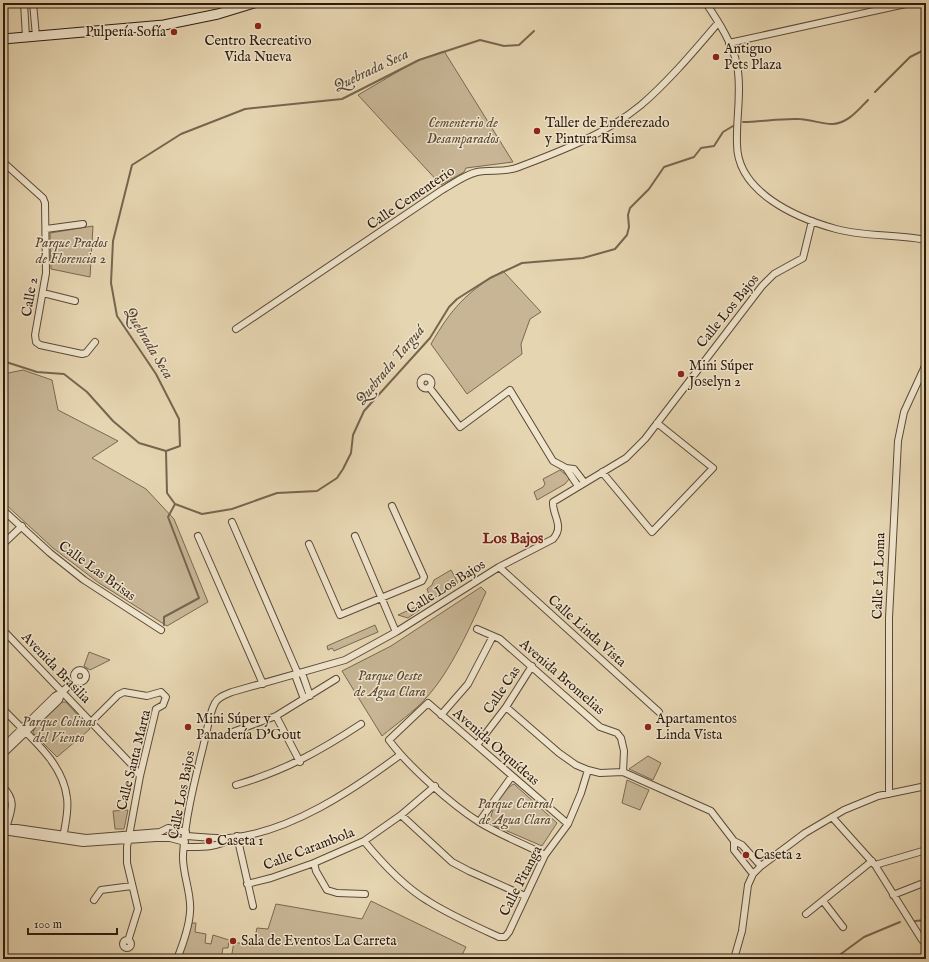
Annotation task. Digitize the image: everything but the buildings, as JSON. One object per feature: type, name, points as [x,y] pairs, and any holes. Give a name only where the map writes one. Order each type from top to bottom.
[{"type":"main road","points":[[6,40],[31,36],[164,25],[232,6],[254,3]]},
{"type":"street","points":[[24,3],[25,22],[31,36]]},
{"type":"street","points":[[31,36],[35,21],[33,3]]},
{"type":"street","points":[[706,3],[729,42],[737,63],[737,144],[741,166],[753,183],[773,201],[812,221],[841,230],[905,236],[926,240]]},
{"type":"street","points":[[729,42],[910,3]]},
{"type":"street","points":[[25,22],[35,21]]},
{"type":"street","name":"Calle Cementerio","points":[[236,329],[442,190],[468,175],[477,172],[517,168],[585,140],[616,123],[640,106],[656,91],[718,23]]},
{"type":"street","name":"Calle 2","points":[[3,162],[42,198],[45,203],[46,273],[35,335],[36,342],[40,345],[82,354],[86,353],[95,342]]},
{"type":"street","name":"Calle Los Bajos","points":[[177,959],[185,937],[191,910],[189,888],[183,862],[185,839],[200,759],[215,703],[225,695],[345,660],[396,632],[499,568],[553,539],[558,532],[559,526],[553,502],[635,450],[762,286],[774,274],[803,258],[812,221]]},
{"type":"street","points":[[46,229],[83,224]]},
{"type":"street","points":[[43,293],[75,301]]},
{"type":"street","name":"Calle La Loma","points":[[889,794],[889,618],[898,441],[904,412],[926,364]]},
{"type":"street","points":[[429,387],[460,427],[510,390],[553,460],[566,468],[574,469],[584,482]]},
{"type":"street","points":[[602,472],[652,532],[713,468],[657,423]]},
{"type":"street","points":[[566,468],[578,486]]},
{"type":"street","points":[[309,544],[340,615],[423,580],[424,577],[392,506]]},
{"type":"street","name":"Calle Las Brisas","points":[[3,510],[50,553],[84,580],[161,630]]},
{"type":"street","points":[[232,522],[307,698]]},
{"type":"street","points":[[3,544],[22,526]]},
{"type":"street","points":[[198,536],[263,684]]},
{"type":"street","points":[[355,536],[383,598],[396,632]]},
{"type":"street","name":"Calle Linda Vista","points":[[499,568],[659,712]]},
{"type":"street","name":"Avenida Bromelias","points":[[477,629],[500,639],[600,727],[611,730],[621,738],[624,751],[623,772]]},
{"type":"street","name":"Avenida Brasilia","points":[[3,630],[91,722],[140,776]]},
{"type":"street","points":[[441,715],[468,684],[493,636]]},
{"type":"street","name":"Calle Cas","points":[[476,745],[506,707],[532,666]]},
{"type":"street","points":[[230,733],[276,716],[336,679]]},
{"type":"street","points":[[3,754],[55,696],[62,692],[75,680]]},
{"type":"street","name":"Calle Santa Marta","points":[[91,722],[118,695],[124,692],[148,696],[161,692],[165,695],[165,702],[156,709],[140,776],[129,837],[127,863],[138,909],[128,940]]},
{"type":"street","name":"Avenida Orquídeas","points":[[400,755],[389,740],[428,702],[441,715],[568,824]]},
{"type":"street","points":[[506,707],[559,753],[588,770],[600,773],[623,772],[710,811],[734,841],[742,845],[761,866]]},
{"type":"street","points":[[3,709],[52,761],[62,779],[67,798],[63,838]]},
{"type":"street","points":[[276,716],[300,762]]},
{"type":"street","points":[[236,785],[265,777],[300,762],[322,750],[361,724]]},
{"type":"street","points":[[3,747],[23,730]]},
{"type":"street","points":[[3,787],[12,799],[13,805],[5,829],[63,838],[83,843],[160,832],[168,828],[173,829],[185,839],[207,847],[218,845],[235,837],[263,830],[313,811],[363,783],[400,755],[479,822],[545,855]]},
{"type":"street","name":"Calle Pitanga","points":[[364,841],[380,861],[413,891],[427,901],[499,937],[505,937],[509,932],[545,855],[568,824],[581,793],[588,770]]},
{"type":"street","points":[[479,822],[512,776]]},
{"type":"street","name":"Calle Carambola","points":[[247,884],[271,878],[314,863],[364,841],[401,815],[435,786]]},
{"type":"street","points":[[734,959],[742,931],[748,885],[753,874],[761,866],[805,833],[832,816],[860,802],[926,786]]},
{"type":"street","points":[[401,815],[452,862],[525,896]]},
{"type":"street","points":[[832,816],[874,863],[893,895],[924,940]]},
{"type":"street","points":[[129,837],[185,839],[235,837]]},
{"type":"street","points":[[235,837],[252,906]]},
{"type":"street","points":[[734,841],[734,850],[753,874]]},
{"type":"street","points":[[806,914],[874,863],[926,850]]},
{"type":"street","points":[[314,863],[316,872],[327,890],[337,893],[365,894]]},
{"type":"street","points":[[893,895],[926,882]]},
{"type":"street","points":[[94,900],[102,890],[132,886]]},
{"type":"street","points":[[822,901],[843,927]]},
{"type":"green space","name":"Cementerio de Desamparados","points":[[444,51],[513,162],[466,168],[464,172],[441,185],[358,95],[416,61]]},
{"type":"green space","name":"Parque Prados de Florencia 2","points":[[93,226],[90,277],[51,269],[50,233]]},
{"type":"green space","points":[[503,271],[541,312],[530,319],[521,344],[522,354],[467,394],[431,344],[453,311],[461,302],[479,286]]},
{"type":"green space","points":[[23,370],[52,380],[58,410],[118,441],[92,458],[146,489],[174,519],[208,602],[167,626],[99,583],[53,548],[3,502],[3,374]]},
{"type":"green space","points":[[560,470],[570,478],[565,484],[537,500],[534,492],[543,487],[545,484],[543,479]]},
{"type":"green space","points":[[451,570],[458,583],[431,600],[427,589],[432,585],[434,580]]},
{"type":"green space","name":"Parque Oeste de Agua Clara","points":[[481,587],[486,592],[460,647],[444,675],[421,703],[382,736],[342,671],[391,646]]},
{"type":"green space","points":[[431,600],[408,618],[398,615]]},
{"type":"green space","points":[[375,625],[378,632],[334,651],[332,648],[328,650],[327,646]]},
{"type":"green space","points":[[89,652],[110,660],[90,670],[84,666]]},
{"type":"green space","name":"Parque Colinas del Viento","points":[[61,702],[66,702],[90,729],[57,757],[33,733],[34,729]]},
{"type":"green space","points":[[648,756],[661,763],[653,780],[629,769]]},
{"type":"green space","points":[[627,780],[649,790],[640,810],[622,803]]},
{"type":"green space","name":"Parque Central de Agua Clara","points":[[514,784],[557,823],[542,846],[491,824],[490,820],[498,801],[506,790]]},
{"type":"green space","points":[[128,810],[124,829],[115,829],[113,811]]},
{"type":"green space","points":[[371,901],[466,947],[460,959],[231,959],[234,942],[253,946],[257,928],[268,929],[276,904],[362,919]]},
{"type":"green space","points":[[192,923],[196,923],[195,932],[206,934],[205,943],[211,944],[213,935],[229,940],[228,948],[223,948],[221,959],[180,959]]},
{"type":"waterway","name":"Quebrada Seca","points":[[3,361],[37,372],[64,374],[87,392],[113,421],[139,443],[166,451],[180,446],[179,419],[156,374],[117,316],[111,283],[113,241],[132,165],[181,134],[245,109],[342,99],[419,60],[480,40],[504,46],[519,45],[534,31]]},
{"type":"waterway","name":"Quebrada Targuá","points":[[875,92],[910,57],[926,49]]},
{"type":"waterway","name":"Quebrada Targuá","points":[[743,122],[803,119],[833,124],[848,119],[868,100]]},
{"type":"waterway","name":"Quebrada Targuá","points":[[166,451],[167,493],[175,504],[202,514],[232,509],[277,493],[317,491],[337,478],[343,469],[351,453],[353,435],[364,411],[430,338],[449,307],[457,299],[490,278],[522,263],[583,258],[615,249],[627,235],[629,227],[628,215],[630,208],[649,189],[664,167],[694,157],[701,148],[714,146],[723,132],[733,126]]},
{"type":"waterway","points":[[164,625],[164,617],[199,598],[168,517],[175,504]]},
{"type":"waterway","points":[[915,921],[926,920]]},
{"type":"waterway","points":[[834,959],[864,937],[900,922]]},
{"type":"place","name":"Centro Recreativo Vida Nueva","points":[[258,26]]},
{"type":"place","name":"Pulpería Sofía","points":[[174,32]]},
{"type":"place","name":"Antiguo Pets Plaza","points":[[716,57]]},
{"type":"place","name":"Taller de Enderezado y Pintura Rimsa","points":[[537,131]]},
{"type":"place","name":"Mini Súper Joselyn 2","points":[[681,374]]},
{"type":"place","name":"Mini Súper y Panadería D'Gout","points":[[188,727]]},
{"type":"place","name":"Apartamentos Linda Vista","points":[[648,727]]},
{"type":"place","name":"Caseta 1","points":[[209,841]]},
{"type":"place","name":"Caseta 2","points":[[746,855]]},
{"type":"place","name":"Sala de Eventos La Carreta","points":[[233,941]]},
{"type":"district","name":"Los Bajos","points":[[513,538]]}]
